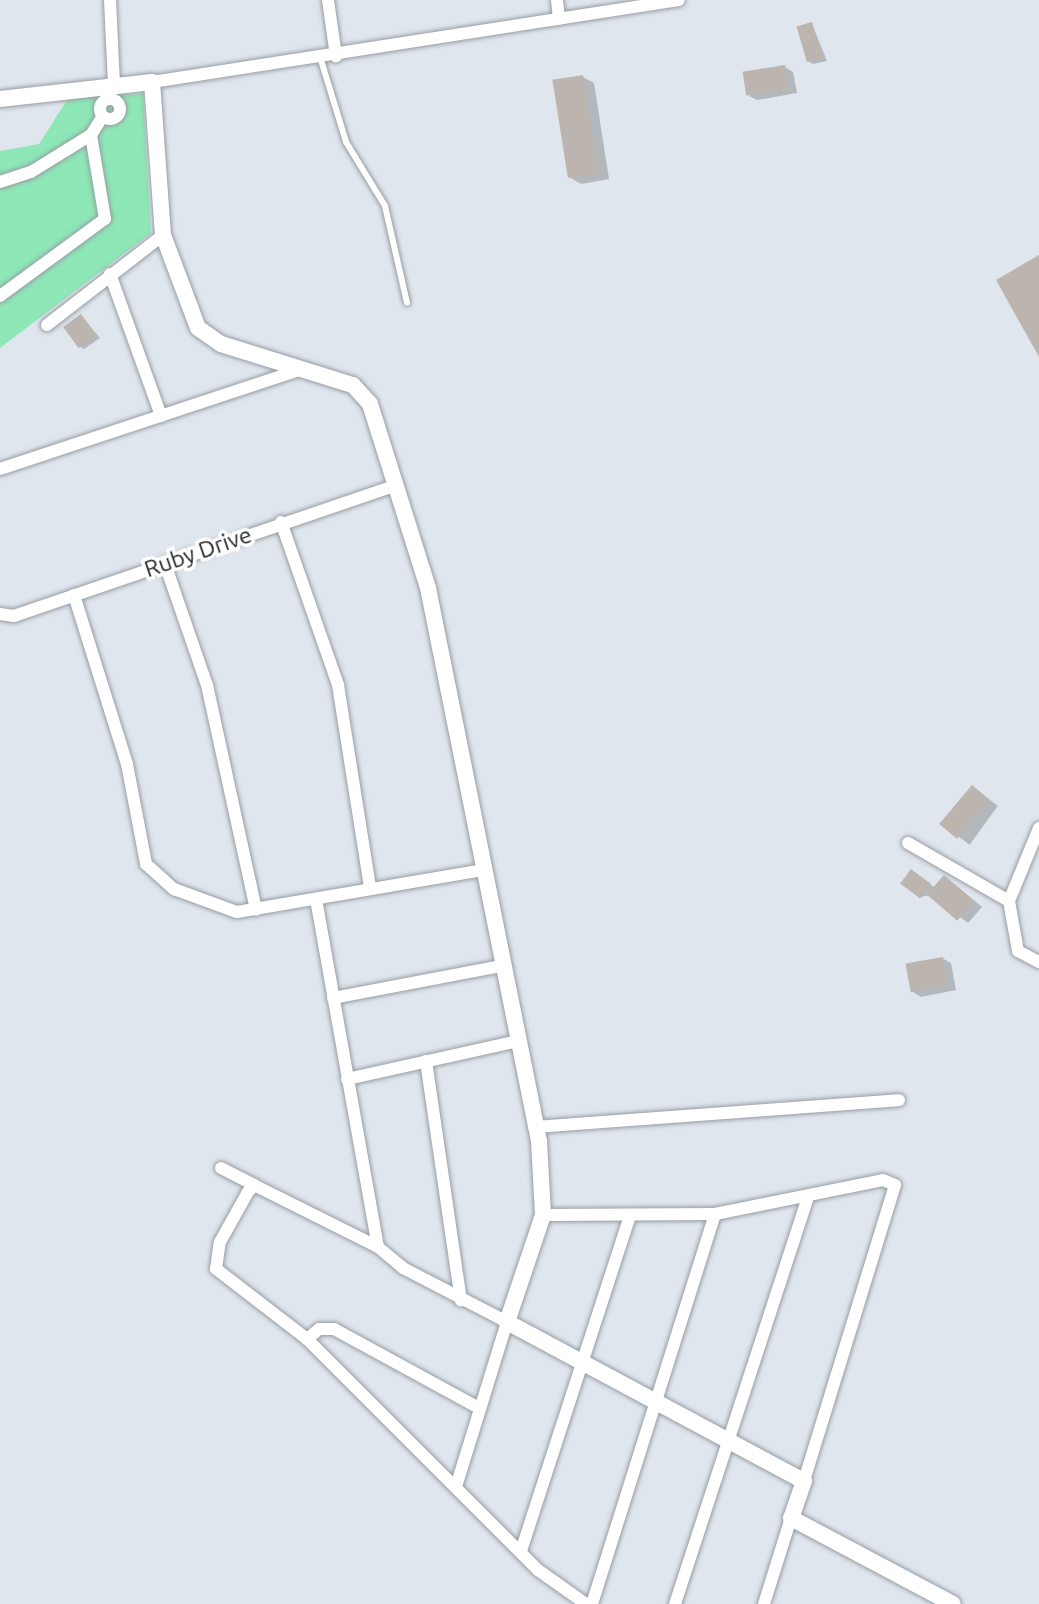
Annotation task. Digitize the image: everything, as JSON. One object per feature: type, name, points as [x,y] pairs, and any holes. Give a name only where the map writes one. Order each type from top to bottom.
[{"type":"street","points":[[0,182],[30,172],[91,135],[103,116],[114,119],[120,110],[108,91],[110,0]]},
{"type":"street","points":[[328,0],[336,56]]},
{"type":"street","points":[[556,0],[559,19]]},
{"type":"street","points":[[0,99],[108,91],[152,82],[321,60],[678,0]]},
{"type":"street","points":[[152,82],[163,235],[207,338],[302,369],[365,396],[397,485],[428,588],[514,1042],[534,1127],[543,1215],[479,1408],[457,1484]]},
{"type":"street","points":[[0,296],[105,219],[91,135]]},
{"type":"street","points":[[47,325],[163,235]]},
{"type":"street","points":[[110,274],[161,416]]},
{"type":"street","points":[[0,469],[302,369]]},
{"type":"street","name":"Ruby Drive","points":[[0,614],[14,616],[281,522],[397,485]]},
{"type":"street","points":[[281,522],[338,685],[370,888]]},
{"type":"street","points":[[165,564],[207,685],[256,909]]},
{"type":"street","points":[[74,596],[128,764],[146,864],[197,902],[229,911],[256,909],[482,870]]},
{"type":"street","points":[[1039,828],[1009,901],[1018,951],[1039,962]]},
{"type":"street","points":[[908,843],[1009,901]]},
{"type":"street","points":[[316,899],[378,1247]]},
{"type":"street","points":[[333,998],[501,966]]},
{"type":"street","points":[[348,1079],[514,1042]]},
{"type":"street","points":[[426,1061],[461,1300]]},
{"type":"street","points":[[534,1127],[899,1100]]},
{"type":"street","points":[[220,1168],[378,1247],[461,1300],[507,1322],[726,1443],[804,1481]]},
{"type":"street","points":[[543,1215],[715,1214],[883,1180],[896,1190],[764,1604]]},
{"type":"street","points":[[254,1185],[220,1242],[216,1269],[307,1339],[521,1550],[586,1604]]},
{"type":"street","points":[[675,1604],[807,1197]]},
{"type":"street","points":[[592,1604],[657,1405],[715,1214]]},
{"type":"street","points":[[521,1550],[630,1215]]},
{"type":"street","points":[[307,1339],[319,1329],[334,1329],[479,1408]]},
{"type":"street","points":[[791,1518],[953,1604]]},
{"type":"lane","points":[[321,60],[346,142],[385,206],[407,303]]},
{"type":"green space","points":[[143,94],[151,233],[0,348],[0,151],[39,144],[69,97]]},
{"type":"building","points":[[812,22],[822,58],[807,62],[797,26]]},
{"type":"building","points":[[785,65],[789,89],[746,95],[743,72]]},
{"type":"building","points":[[583,75],[598,173],[568,178],[552,80]]},
{"type":"building","points":[[1039,255],[1039,357],[996,280]]},
{"type":"building","points":[[81,314],[96,335],[78,348],[63,327]]},
{"type":"building","points":[[972,785],[990,800],[957,839],[939,824]]},
{"type":"building","points":[[911,869],[931,884],[920,898],[900,883]]},
{"type":"building","points":[[944,875],[974,901],[957,921],[927,895]]},
{"type":"building","points":[[943,957],[948,986],[911,992],[906,964]]}]
